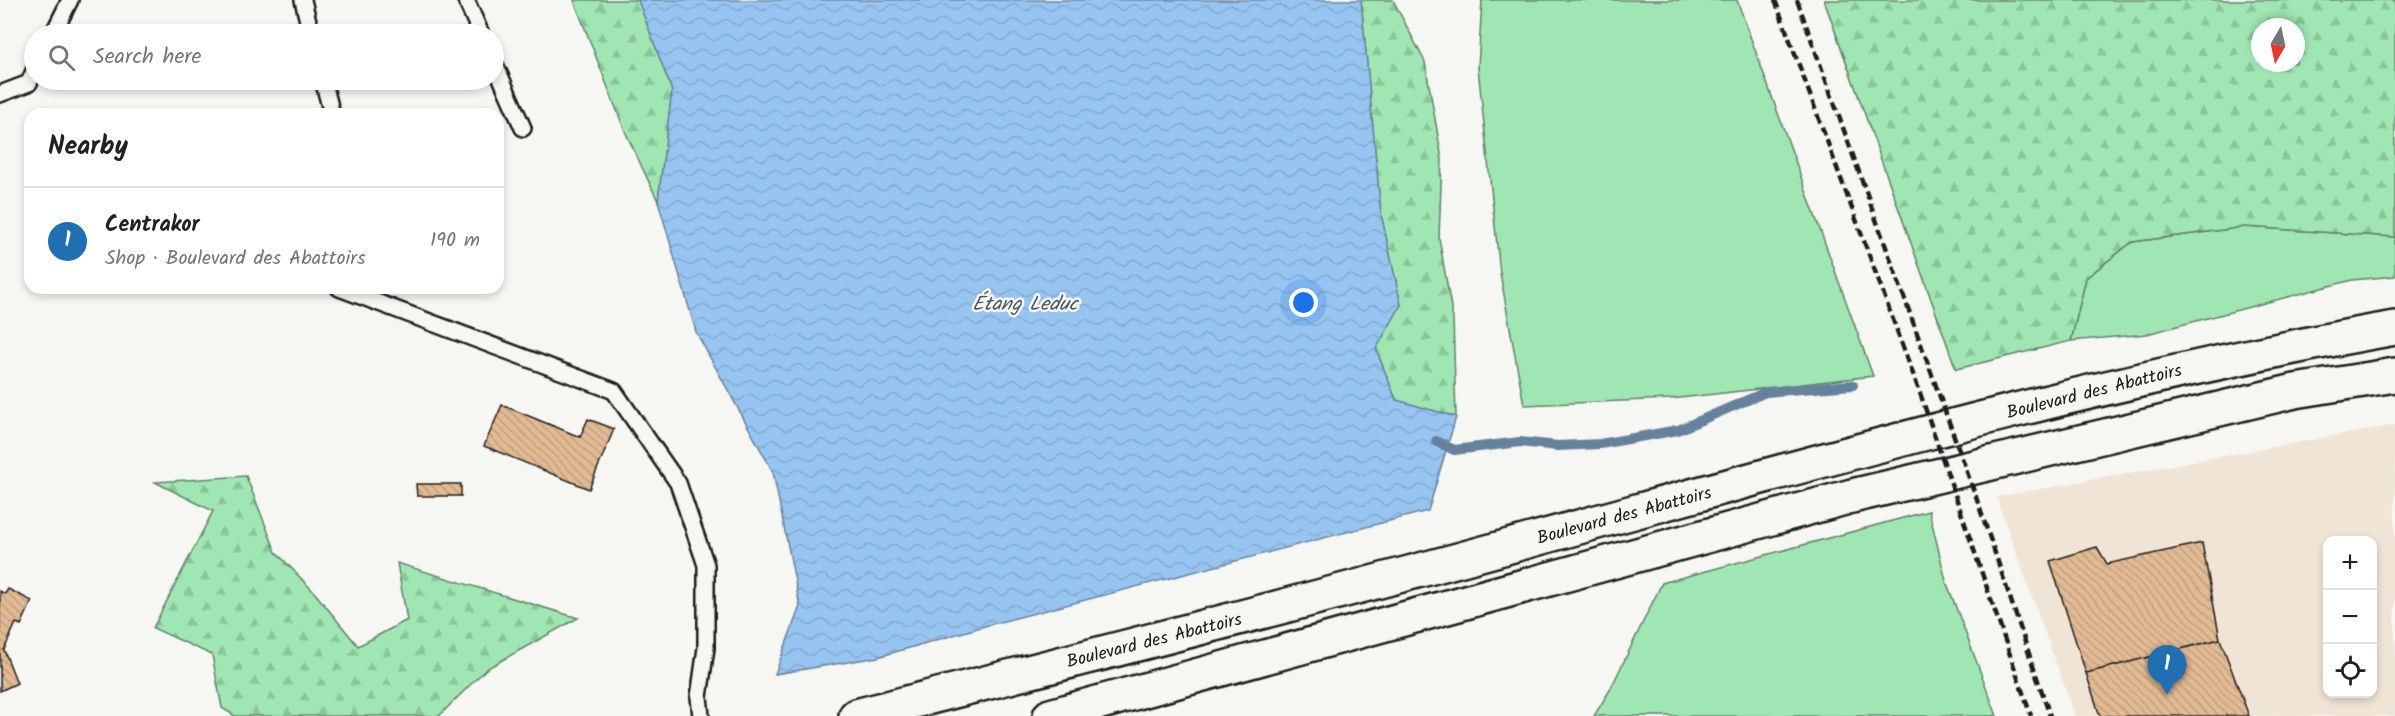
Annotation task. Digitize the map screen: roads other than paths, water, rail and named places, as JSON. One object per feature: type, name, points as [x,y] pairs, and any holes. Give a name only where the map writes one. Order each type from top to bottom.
[{"type":"street","name":"Boulevard des Abattoirs","points":[[856,716],[1339,593],[2106,387],[2287,347],[2395,328]]},
{"type":"street","points":[[1050,716],[1852,496],[2295,391],[2395,375]]},
{"type":"lane","points":[[58,24],[70,0]]},
{"type":"lane","points":[[303,0],[309,24]]},
{"type":"lane","points":[[466,0],[477,24]]},
{"type":"lane","points":[[0,94],[24,85]]},
{"type":"lane","points":[[504,85],[523,128]]},
{"type":"lane","points":[[326,90],[330,108]]},
{"type":"lane","points":[[355,294],[615,391],[678,483],[706,565],[706,648],[699,697],[701,716]]},
{"type":"water","name":"Étang Leduc","points":[[638,0],[1361,0],[1381,214],[1401,305],[1376,349],[1396,400],[1456,417],[1428,511],[981,627],[878,657],[775,674],[800,606],[773,472],[696,332],[658,201],[672,91]]},
{"type":"waterway","points":[[1436,441],[1454,450],[1520,442],[1558,446],[1600,444],[1678,430],[1766,392],[1853,385]]},
{"type":"railway","points":[[1775,0],[1920,393],[2031,716]]},
{"type":"railway","points":[[1797,0],[1976,497],[2050,716]]},
{"type":"place","name":"Centrakor","points":[[2167,695]]}]
